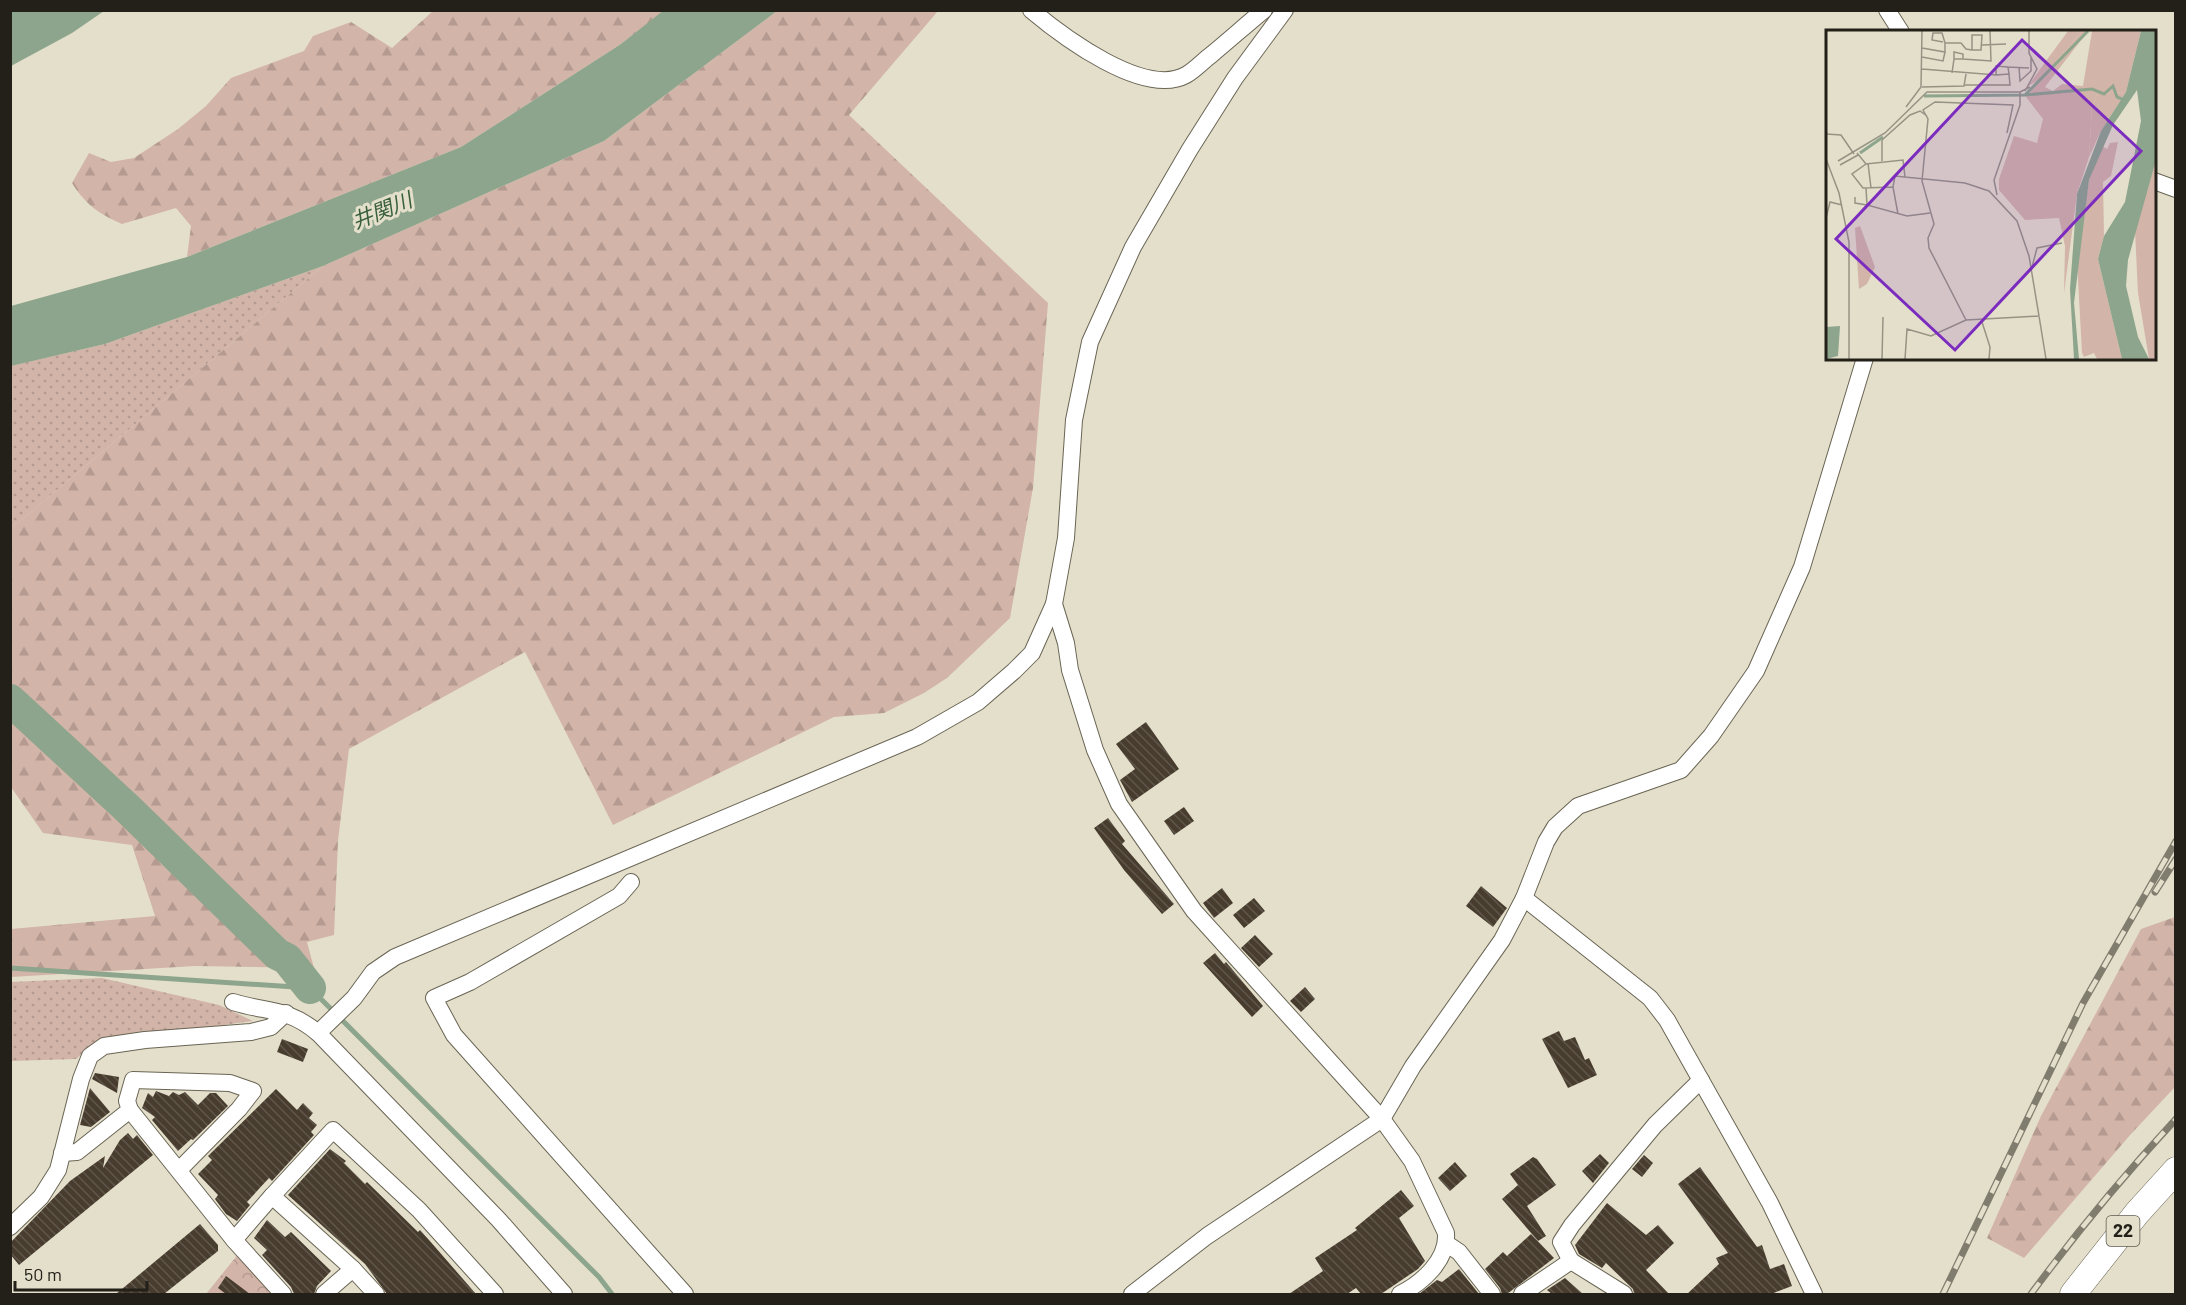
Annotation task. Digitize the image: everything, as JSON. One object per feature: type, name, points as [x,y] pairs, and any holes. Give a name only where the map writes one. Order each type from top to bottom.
[{"type":"main road","name":"22","points":[[2073,1294],[2137,1213],[2175,1170]]},
{"type":"street","points":[[1031,10],[1052,28],[1123,69],[1143,79],[1168,81],[1185,75],[1264,10]]},
{"type":"street","points":[[320,1031],[348,1004],[373,972],[395,957],[917,737],[978,702],[1032,653],[1054,604],[1066,538],[1074,420],[1090,342],[1133,247],[1190,148],[1235,78],[1285,10]]},
{"type":"street","points":[[1887,10],[1900,30]]},
{"type":"street","points":[[2156,182],[2175,189]]},
{"type":"street","points":[[1132,1294],[1207,1236],[1382,1119],[1413,1066],[1502,940],[1524,898],[1546,842],[1564,816],[1578,806],[1681,770],[1712,736],[1756,671],[1802,567],[1864,360]]},
{"type":"street","points":[[1054,604],[1066,643],[1070,670],[1095,750],[1119,804],[1194,911],[1382,1119],[1413,1161],[1446,1233],[1447,1244],[1433,1269],[1400,1294]]},
{"type":"street","points":[[631,882],[619,896],[470,982],[434,998],[454,1035],[686,1294]]},
{"type":"street","points":[[1524,898],[1650,998],[1667,1020],[1770,1203],[1814,1294]]},
{"type":"street","points":[[234,1002],[286,1013],[320,1031],[499,1220],[564,1294]]},
{"type":"street","points":[[10,1227],[41,1197],[58,1170],[81,1079],[90,1056],[104,1046],[145,1040],[251,1032],[271,1027],[286,1013]]},
{"type":"street","points":[[179,1170],[239,1109],[253,1091],[230,1083],[133,1080],[127,1101],[130,1110],[234,1240],[283,1294]]},
{"type":"street","points":[[1624,1294],[1571,1261],[1561,1242],[1572,1225],[1655,1125],[1701,1080]]},
{"type":"street","points":[[62,1153],[77,1152],[130,1110]]},
{"type":"street","points":[[234,1240],[333,1130],[419,1210],[495,1294]]},
{"type":"street","points":[[272,1197],[353,1269],[376,1294]]},
{"type":"street","points":[[1447,1244],[1459,1252],[1492,1294]]},
{"type":"street","points":[[1522,1294],[1571,1261]]},
{"type":"street","points":[[324,1294],[353,1269]]},
{"type":"green space","points":[[433,11],[664,11],[621,44],[461,147],[187,257],[191,226],[176,208],[122,224],[93,208],[72,183],[89,153],[111,162],[134,158],[178,129],[206,106],[231,78],[304,51],[313,36],[351,22],[392,48]]},
{"type":"green space","points":[[777,11],[938,11],[849,115],[1048,303],[1033,488],[1010,618],[947,678],[924,693],[884,713],[834,717],[613,825],[525,652],[349,749],[338,841],[334,935],[307,942],[314,968],[195,966],[11,977],[11,929],[155,916],[132,845],[43,833],[11,787],[11,526],[19,522],[323,266],[604,141]]},
{"type":"green space","points":[[323,266],[19,522],[11,526],[10,366],[105,344]]},
{"type":"green space","points":[[2175,917],[2175,1087],[2131,1134],[2024,1258],[1987,1238],[2041,1116],[2141,929]]},
{"type":"green space","points":[[102,978],[219,1005],[253,1021],[96,1042],[76,1059],[11,1061],[10,982]]},
{"type":"green space","points":[[239,1253],[275,1294],[206,1294]]},
{"type":"water","points":[[11,10],[104,11],[72,33],[11,66]]},
{"type":"water","name":"井関川","points":[[664,10],[777,11],[604,141],[323,266],[105,344],[11,366],[11,306],[187,257],[461,147],[621,44]]},
{"type":"building","points":[[1146,722],[1179,769],[1132,802],[1120,780],[1135,769],[1116,744]]},
{"type":"building","points":[[1184,807],[1194,821],[1174,835],[1164,821]]},
{"type":"building","points":[[1108,818],[1125,841],[1122,844],[1174,904],[1162,914],[1124,870],[1094,828]]},
{"type":"building","points":[[1481,886],[1507,908],[1493,927],[1466,906]]},
{"type":"building","points":[[1222,888],[1233,903],[1214,918],[1203,903]]},
{"type":"building","points":[[1254,898],[1265,911],[1244,928],[1233,915]]},
{"type":"building","points":[[1255,935],[1273,954],[1259,967],[1241,948]]},
{"type":"building","points":[[1215,953],[1224,964],[1226,962],[1263,1006],[1252,1017],[1203,963]]},
{"type":"building","points":[[1305,987],[1315,999],[1301,1012],[1290,1001]]},
{"type":"building","points":[[1559,1031],[1564,1041],[1575,1037],[1585,1060],[1589,1058],[1597,1075],[1568,1088],[1542,1039]]},
{"type":"building","points":[[282,1039],[308,1049],[303,1062],[277,1052]]},
{"type":"building","points":[[95,1073],[119,1077],[117,1093],[92,1079]]},
{"type":"building","points":[[90,1088],[110,1112],[91,1127],[80,1125]]},
{"type":"building","points":[[276,1089],[297,1110],[303,1103],[313,1113],[309,1118],[317,1125],[311,1132],[314,1135],[272,1181],[269,1178],[247,1202],[250,1205],[237,1221],[226,1214],[215,1199],[218,1195],[198,1174],[212,1160],[208,1156]]},
{"type":"building","points":[[156,1091],[169,1096],[173,1092],[179,1095],[185,1092],[198,1105],[210,1093],[216,1093],[228,1106],[193,1140],[191,1139],[178,1151],[152,1120],[155,1117],[142,1108],[148,1093],[153,1097]]},
{"type":"building","points":[[128,1133],[133,1139],[137,1135],[153,1155],[19,1265],[10,1254],[10,1243],[70,1181],[105,1156],[103,1168],[120,1140]]},
{"type":"building","points":[[330,1149],[346,1161],[344,1163],[365,1184],[367,1182],[418,1232],[420,1230],[476,1294],[387,1294],[365,1264],[288,1195]]},
{"type":"building","points":[[1600,1154],[1609,1163],[1593,1183],[1582,1171]]},
{"type":"building","points":[[1644,1155],[1653,1163],[1642,1177],[1632,1169]]},
{"type":"building","points":[[1533,1157],[1537,1159],[1556,1185],[1527,1206],[1546,1236],[1538,1241],[1502,1199],[1518,1185],[1510,1174]]},
{"type":"building","points":[[1455,1162],[1467,1176],[1450,1191],[1438,1178]]},
{"type":"building","points":[[1700,1167],[1757,1247],[1762,1245],[1770,1269],[1784,1264],[1792,1286],[1771,1294],[1687,1294],[1719,1264],[1716,1258],[1728,1253],[1678,1184]]},
{"type":"building","points":[[1401,1190],[1414,1206],[1399,1218],[1425,1261],[1418,1269],[1381,1294],[1361,1294],[1356,1288],[1347,1294],[1289,1294],[1323,1271],[1315,1258],[1357,1230],[1355,1228]]},
{"type":"building","points":[[1607,1203],[1646,1235],[1658,1225],[1674,1243],[1646,1270],[1669,1294],[1634,1294],[1633,1289],[1606,1263],[1602,1268],[1579,1254],[1575,1245]]},
{"type":"building","points":[[267,1220],[285,1237],[291,1232],[331,1271],[317,1286],[314,1294],[294,1294],[291,1287],[262,1255],[267,1250],[254,1238]]},
{"type":"building","points":[[200,1224],[218,1245],[218,1251],[164,1294],[116,1294]]},
{"type":"building","points":[[1531,1234],[1554,1258],[1507,1294],[1502,1294],[1485,1269],[1503,1252],[1507,1256]]},
{"type":"building","points":[[1459,1269],[1479,1294],[1419,1294],[1437,1280],[1442,1282]]},
{"type":"building","points":[[226,1276],[250,1294],[226,1294],[218,1288]]},
{"type":"building","points":[[1565,1278],[1583,1294],[1552,1294],[1547,1290]]},
{"type":"waterway","points":[[10,700],[127,808],[277,954],[287,959],[310,988]]},
{"type":"waterway","points":[[10,968],[310,988],[599,1277],[612,1294]]},
{"type":"railway","points":[[1943,1294],[2083,1003],[2176,841]]},
{"type":"railway","points":[[2155,892],[2176,859]]},
{"type":"railway","points":[[2031,1294],[2101,1205],[2176,1119]]}]
